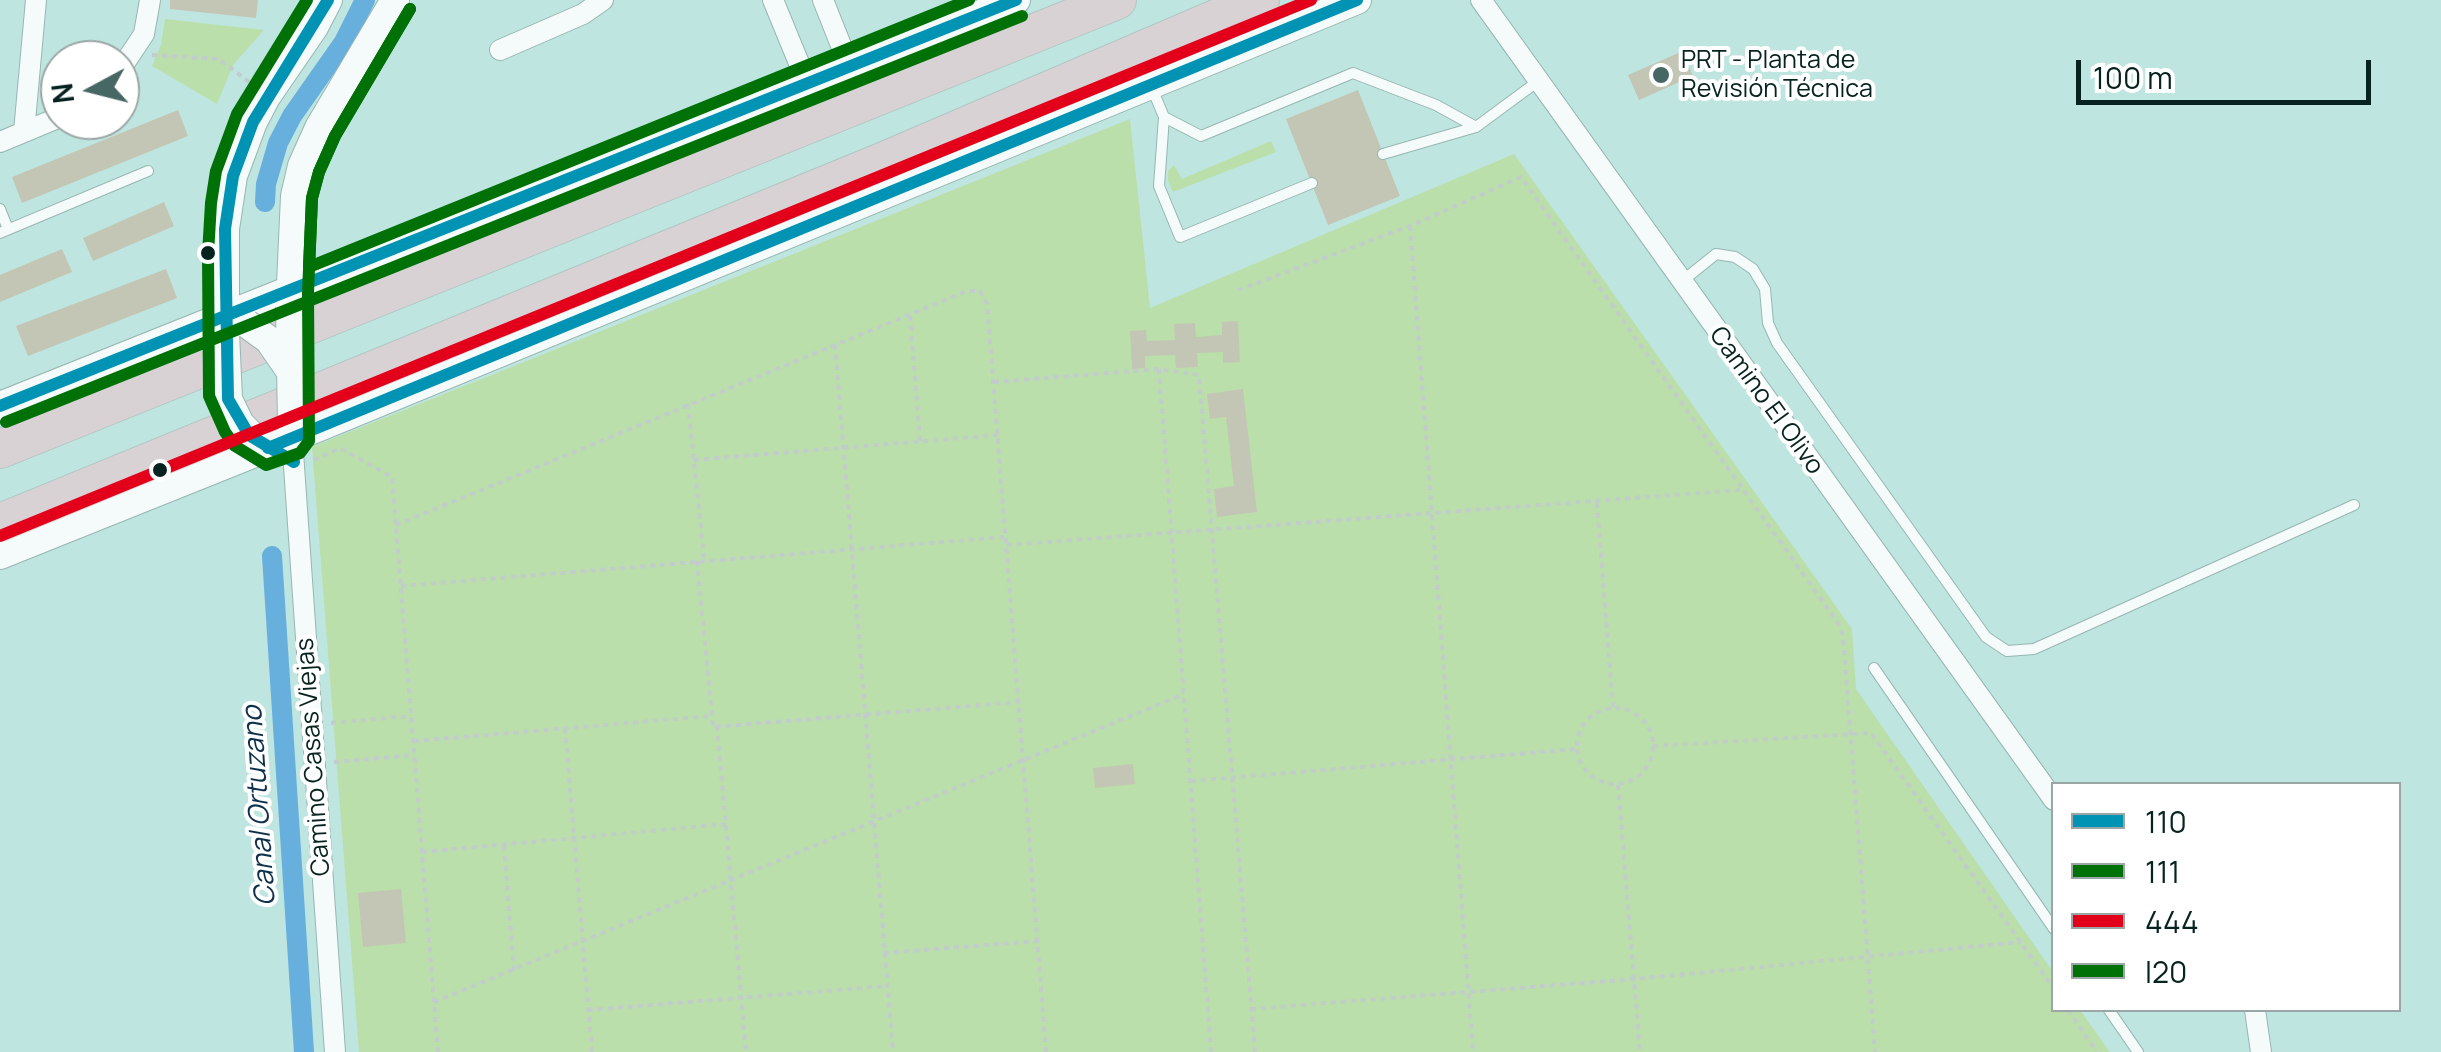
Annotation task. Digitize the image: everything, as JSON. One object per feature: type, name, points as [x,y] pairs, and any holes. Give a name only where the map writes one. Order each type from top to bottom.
[{"type":"highway","points":[[0,449],[1117,0]]},
{"type":"highway","points":[[0,523],[882,162],[1260,0]]},
{"type":"main road","points":[[283,447],[240,424],[228,400],[232,324],[228,204],[242,148],[266,97],[328,0]]},
{"type":"main road","points":[[283,447],[291,374],[294,196],[319,128],[395,0]]},
{"type":"main road","points":[[0,406],[232,324],[1016,0]]},
{"type":"main road","points":[[0,554],[283,447],[1357,0]]},
{"type":"main road","points":[[232,324],[269,340],[291,374]]},
{"type":"street","points":[[24,132],[36,0]]},
{"type":"street","points":[[140,40],[150,0]]},
{"type":"street","points":[[564,22],[566,0]]},
{"type":"street","points":[[500,50],[603,0]]},
{"type":"street","points":[[773,0],[808,85]]},
{"type":"street","points":[[822,0],[850,68]]},
{"type":"street","name":"Camino El Olivo","points":[[1481,0],[2051,796]]},
{"type":"street","points":[[0,142],[40,126]]},
{"type":"street","name":"Camino Casas Viejas","points":[[283,447],[312,725],[334,1052]]},
{"type":"street","points":[[2255,1012],[2260,1052]]},
{"type":"lane","points":[[1164,117],[1201,136],[1353,73],[1436,105],[1476,127]]},
{"type":"lane","points":[[1383,154],[1476,127],[1537,82]]},
{"type":"lane","points":[[1150,85],[1164,117],[1159,186],[1180,237],[1312,183]]},
{"type":"lane","points":[[0,210],[4,231],[148,171]]},
{"type":"lane","points":[[1680,282],[1716,254],[1735,257],[1753,269],[1764,288],[1768,322],[1776,343],[1986,637],[2007,651],[2034,649],[2354,504]]},
{"type":"lane","points":[[1874,668],[2051,925]]},
{"type":"lane","points":[[2110,1012],[2138,1052]]},
{"type":"path","points":[[140,62],[225,61],[266,97]]},
{"type":"path","points":[[1238,290],[1410,226],[1521,177],[1838,623],[1875,1052]]},
{"type":"path","points":[[1410,226],[1473,1052]]},
{"type":"path","points":[[396,525],[967,291],[980,291],[988,304],[1046,1052]]},
{"type":"path","points":[[910,314],[920,441]]},
{"type":"path","points":[[834,345],[892,1052]]},
{"type":"path","points":[[994,382],[1159,369],[1200,376],[1254,1052]]},
{"type":"path","points":[[1159,369],[1212,1052]]},
{"type":"path","points":[[688,404],[713,727],[1019,702]]},
{"type":"path","points":[[694,460],[998,435]]},
{"type":"path","points":[[283,447],[340,448],[392,477],[438,1052]]},
{"type":"path","points":[[1007,545],[1740,490]]},
{"type":"path","points":[[1597,500],[1614,707]]},
{"type":"path","points":[[401,586],[1006,537]]},
{"type":"path","points":[[434,1002],[1184,694]]},
{"type":"path","points":[[1614,707],[1638,715],[1652,734],[1653,746],[1646,768],[1638,777],[1618,785],[1593,777],[1584,768],[1576,749],[1584,723],[1614,707]]},
{"type":"path","points":[[312,725],[411,716]]},
{"type":"path","points":[[414,740],[712,716]]},
{"type":"path","points":[[717,726],[746,1052]]},
{"type":"path","points":[[566,728],[592,1052]]},
{"type":"path","points":[[1653,746],[1871,733],[2051,985]]},
{"type":"path","points":[[1191,781],[1576,749]]},
{"type":"path","points":[[315,764],[414,754]]},
{"type":"path","points":[[1618,785],[1640,1052]]},
{"type":"path","points":[[422,852],[726,824]]},
{"type":"path","points":[[504,844],[514,971]]},
{"type":"path","points":[[884,953],[1038,940]]},
{"type":"path","points":[[1251,1009],[1868,959],[2021,942]]},
{"type":"path","points":[[588,1010],[887,986]]},
{"type":"path","points":[[2069,1012],[2097,1052]]},
{"type":"green space","points":[[165,19],[264,30],[233,65],[217,104],[152,66],[161,45]]},
{"type":"green space","points":[[1130,119],[1150,308],[1514,154],[1852,629],[1856,689],[2051,969],[2051,1012],[2081,1012],[2110,1052],[359,1052],[312,447]]},
{"type":"green space","points":[[1271,141],[1276,152],[1173,192],[1168,181],[1168,171],[1174,165],[1182,179]]},
{"type":"building","points":[[170,0],[258,0],[256,18],[170,9]]},
{"type":"building","name":"PRT - Planta de Revisión Técnica","points":[[1683,51],[1693,76],[1639,100],[1628,75]]},
{"type":"building","points":[[1358,90],[1400,196],[1328,225],[1286,119]]},
{"type":"building","points":[[178,110],[188,136],[22,203],[12,177],[104,140],[140,140],[140,125]]},
{"type":"building","points":[[164,202],[174,226],[93,261],[83,238]]},
{"type":"building","points":[[62,249],[72,272],[0,302],[0,275]]},
{"type":"building","points":[[166,269],[177,298],[28,356],[16,326]]},
{"type":"building","points":[[1238,321],[1240,362],[1223,363],[1223,352],[1197,353],[1198,367],[1176,368],[1175,355],[1145,356],[1145,368],[1132,369],[1130,331],[1146,330],[1147,341],[1175,340],[1174,324],[1195,323],[1196,337],[1222,335],[1222,322]]},
{"type":"building","points":[[1243,389],[1257,512],[1217,517],[1214,489],[1234,486],[1226,417],[1210,419],[1207,394]]},
{"type":"building","points":[[1133,764],[1135,784],[1095,788],[1093,768]]},
{"type":"building","points":[[401,889],[406,943],[363,947],[358,893]]},
{"type":"waterway","name":"Canal Ortuzano","points":[[265,202],[278,143],[292,116],[344,42],[365,0]]},
{"type":"waterway","name":"Canal Ortuzano","points":[[272,556],[304,1052]]},
{"type":"transit line","name":"111","points":[[307,0],[237,114],[216,171],[211,203],[209,396],[235,446],[266,465],[300,453],[309,441],[308,293],[312,198],[319,172],[335,136],[410,9]]},
{"type":"transit line","name":"110","points":[[294,462],[249,435],[228,399],[225,229],[233,176],[253,122],[328,0]]},
{"type":"transit line","name":"I20","points":[[410,9],[335,136],[319,172],[312,198],[309,267],[969,0]]},
{"type":"transit line","name":"110","points":[[0,406],[1016,0]]},
{"type":"transit line","name":"444","points":[[0,536],[1311,0]]},
{"type":"transit line","name":"110","points":[[268,448],[1357,0]]},
{"type":"transit line","name":"111","points":[[6,422],[1022,16]]},
{"type":"place","name":"PRT - Planta de Revisión Técnica","points":[[1661,75]]}]
